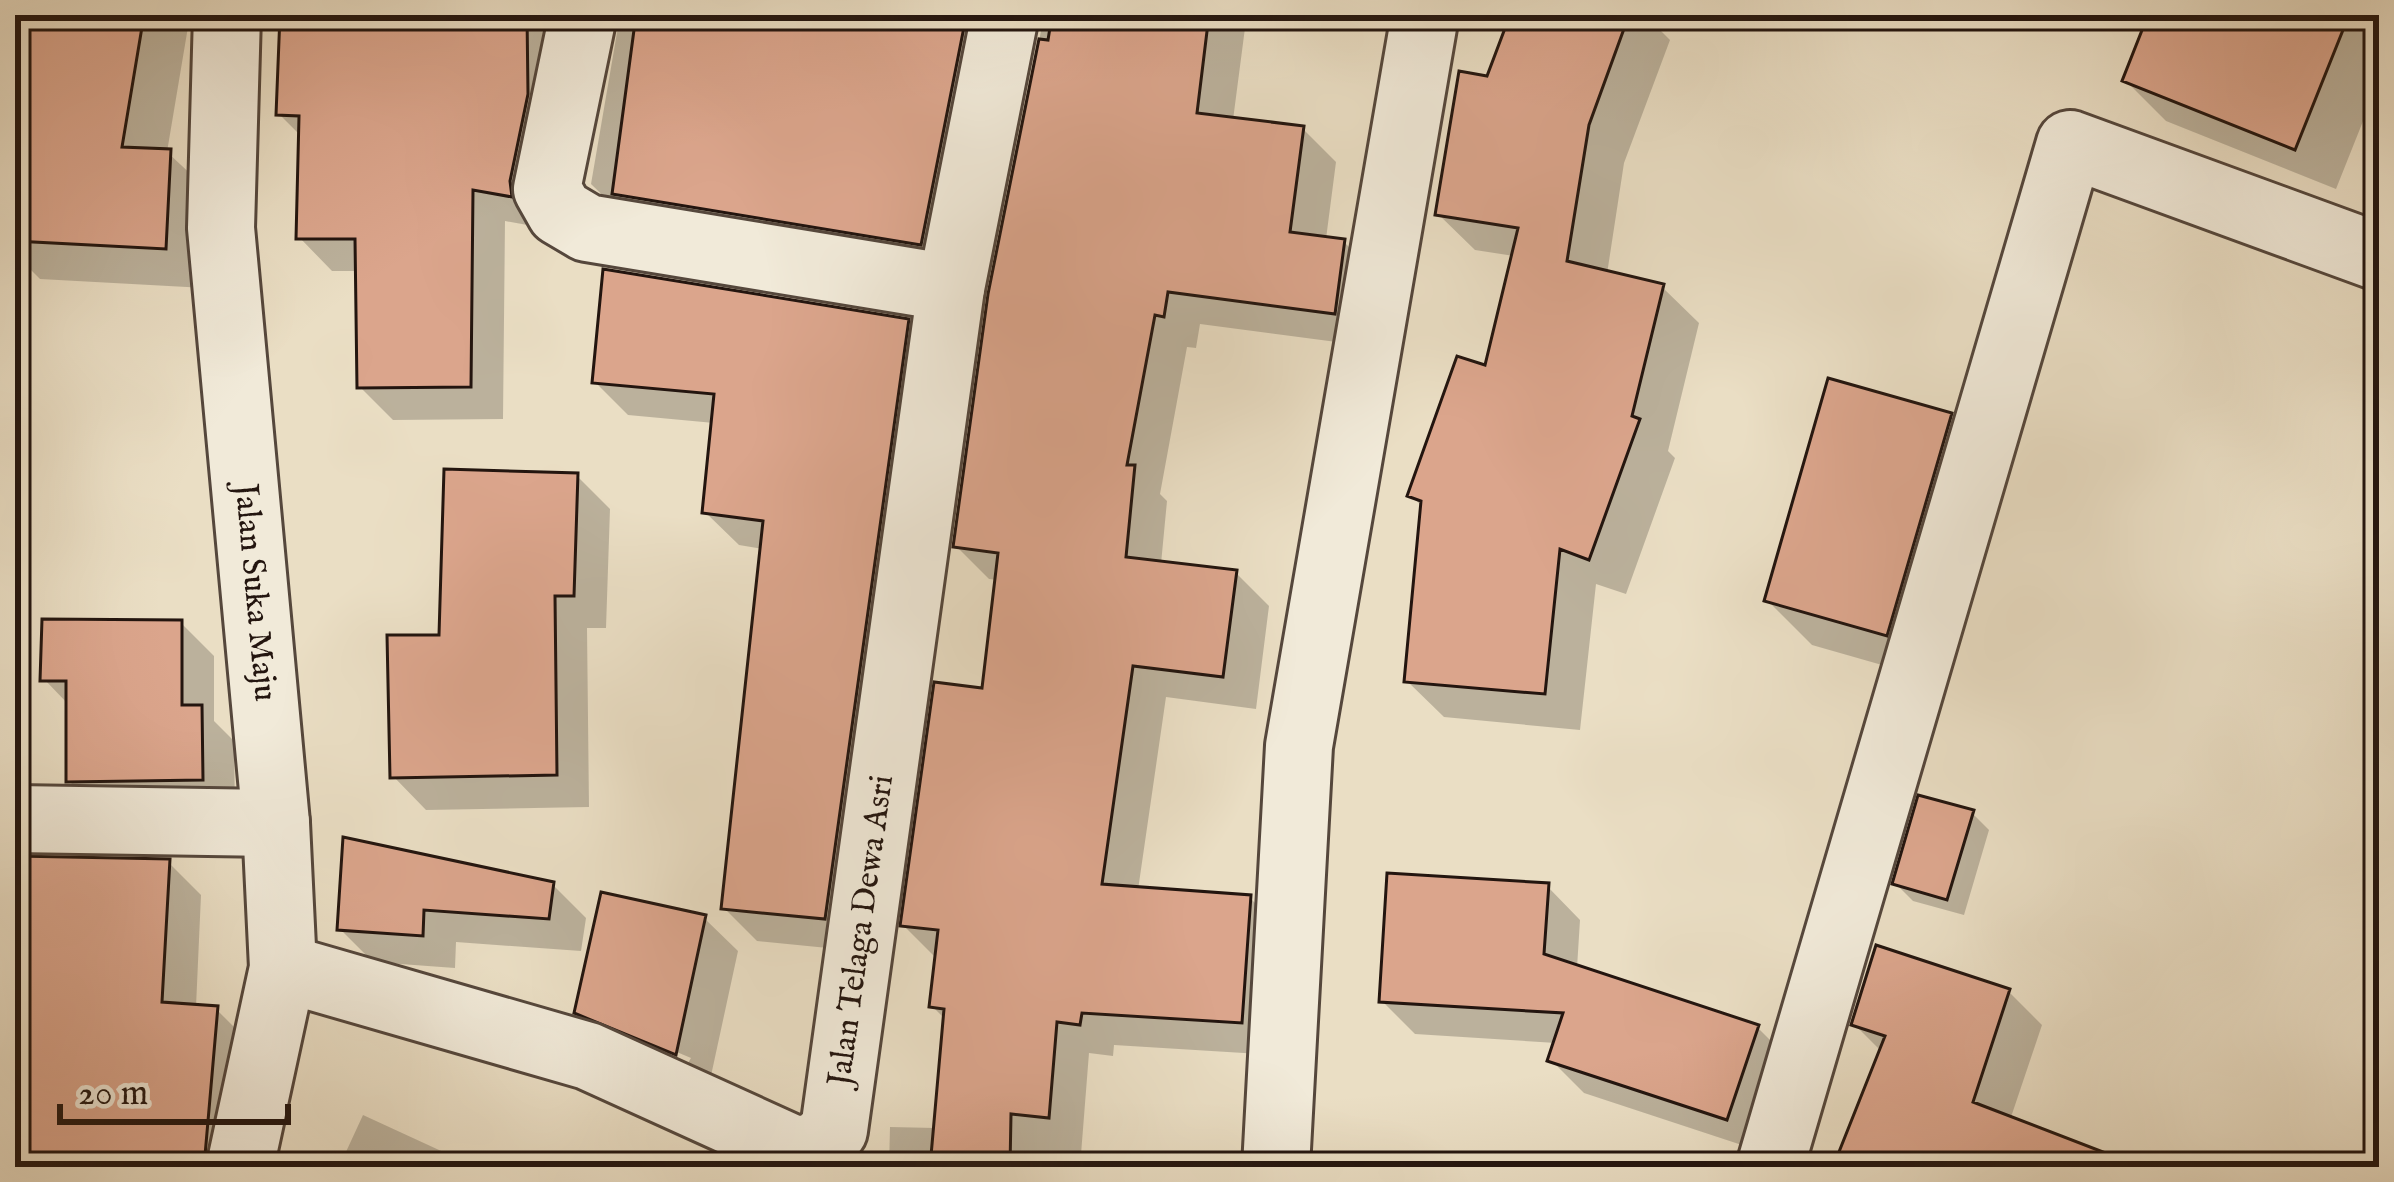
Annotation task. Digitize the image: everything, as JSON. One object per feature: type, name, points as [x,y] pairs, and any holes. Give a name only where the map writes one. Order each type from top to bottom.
[{"type":"street","name":"Jalan Suka Maju","points":[[227,15],[221,229],[276,823],[284,968],[240,1167]]},
{"type":"street","points":[[583,15],[547,189],[560,212],[587,229],[951,288]]},
{"type":"street","name":"Jalan Telaga Dewa Asri","points":[[284,968],[588,1056],[793,1149],[815,1148],[834,1130],[951,288],[1004,15]]},
{"type":"street","points":[[1276,1167],[1299,746],[1425,15]]},
{"type":"street","points":[[1770,1167],[2070,144],[2379,257]]},
{"type":"street","points":[[15,819],[276,823]]},
{"type":"building","points":[[15,15],[144,15],[122,147],[171,149],[166,249],[15,241]]},
{"type":"building","points":[[280,15],[527,15],[528,94],[510,181],[512,197],[473,190],[471,387],[357,388],[355,239],[296,239],[299,116],[276,115]]},
{"type":"building","points":[[636,15],[777,28],[779,15],[884,15],[964,27],[921,245],[612,194]]},
{"type":"building","points":[[1052,15],[1209,15],[1197,113],[1304,126],[1290,232],[1345,239],[1335,314],[1168,292],[1164,317],[1155,315],[1127,465],[1135,465],[1126,557],[1237,570],[1223,677],[1133,666],[1102,884],[1251,895],[1242,1023],[1082,1013],[1080,1025],[1057,1022],[1049,1118],[1011,1114],[1010,1167],[930,1167],[944,1009],[929,1007],[938,930],[900,926],[934,682],[982,688],[998,553],[953,547],[988,294],[1039,39],[1048,40]]},
{"type":"building","points":[[1510,15],[1629,15],[1589,125],[1567,261],[1664,284],[1632,416],[1640,419],[1589,560],[1560,549],[1545,694],[1404,682],[1421,501],[1407,496],[1457,356],[1485,365],[1518,228],[1435,215],[1459,71],[1487,76]]},
{"type":"building","points":[[2148,15],[2349,15],[2295,150],[2122,81]]},
{"type":"building","points":[[603,269],[909,319],[825,919],[721,909],[763,521],[702,513],[714,394],[592,383]]},
{"type":"building","points":[[1828,378],[1952,413],[1887,636],[1764,601]]},
{"type":"building","points":[[444,469],[578,473],[574,596],[555,596],[557,775],[390,778],[387,635],[439,635]]},
{"type":"building","points":[[42,619],[182,620],[182,705],[202,705],[203,780],[66,782],[66,681],[40,681]]},
{"type":"building","points":[[1918,795],[1974,810],[1947,900],[1892,884]]},
{"type":"building","points":[[343,837],[554,882],[549,919],[424,910],[423,936],[337,930]]},
{"type":"building","points":[[15,856],[170,859],[162,1002],[218,1006],[204,1167],[15,1167]]},
{"type":"building","points":[[1387,873],[1549,883],[1544,954],[1759,1025],[1727,1120],[1547,1061],[1563,1013],[1379,1002]]},
{"type":"building","points":[[601,892],[706,915],[676,1055],[574,1013]]},
{"type":"building","points":[[1876,945],[2010,989],[1973,1102],[2129,1162],[2128,1167],[1833,1167],[1885,1036],[1851,1025]]}]
